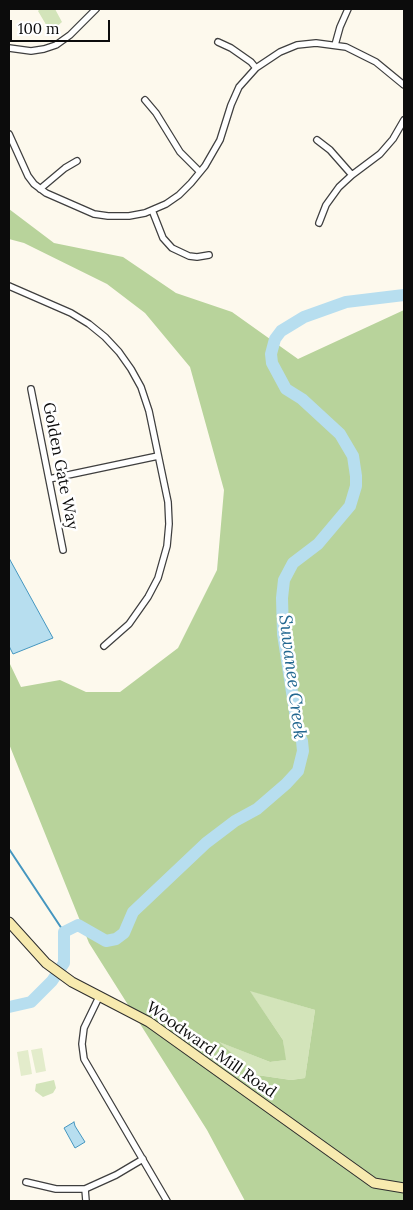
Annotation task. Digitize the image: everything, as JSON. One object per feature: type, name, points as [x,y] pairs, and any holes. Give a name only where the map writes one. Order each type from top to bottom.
[{"type":"street","points":[[9,48],[30,51],[56,45],[70,35],[96,9]]},
{"type":"street","points":[[336,45],[340,27],[348,9]]},
{"type":"street","points":[[218,42],[230,47],[249,60],[256,68]]},
{"type":"street","points":[[9,134],[30,180],[40,189],[52,197],[80,209],[101,215],[129,216],[152,210],[179,195],[200,172],[220,140],[239,87],[256,68],[280,52],[298,45],[316,43],[336,45],[367,56],[404,85]]},
{"type":"street","points":[[145,100],[156,113],[180,152],[200,172]]},
{"type":"street","points":[[319,223],[326,206],[335,192],[352,175],[380,154],[393,139],[404,120]]},
{"type":"street","points":[[317,140],[330,150],[352,175]]},
{"type":"street","points":[[40,189],[65,168],[77,161]]},
{"type":"street","points":[[152,210],[165,241],[172,248],[189,256],[209,255]]},
{"type":"street","points":[[9,286],[77,317],[94,328],[114,347],[135,375],[146,401],[167,492],[169,513],[165,557],[154,588],[142,607],[129,624],[104,646]]},
{"type":"street","name":"Golden Gate Way","points":[[31,388],[63,550]]},
{"type":"street","points":[[49,479],[158,456]]},
{"type":"street","name":"Woodward Mill Road","points":[[9,922],[51,967],[72,982],[149,1022],[374,1183],[404,1188]]},
{"type":"street","points":[[100,997],[84,1028],[82,1044],[84,1059],[168,1201]]},
{"type":"street","points":[[26,1182],[56,1189],[85,1190],[143,1160]]},
{"type":"street","points":[[85,1190],[86,1201]]},
{"type":"green space","points":[[40,9],[55,9],[62,22],[55,28],[48,28],[38,11]]},
{"type":"green space","points":[[9,209],[54,243],[123,257],[176,293],[232,312],[298,359],[404,310],[404,1201],[245,1201],[207,1130],[89,943],[9,744],[9,662],[21,687],[60,680],[86,692],[120,692],[178,648],[217,570],[224,490],[190,367],[145,313],[107,284],[24,243],[9,239]],"holes":[[[250,991],[315,1010],[305,1078],[291,1080],[257,1075],[219,1042],[270,1062],[286,1060],[283,1040]]]},
{"type":"green space","points":[[249,990],[315,1010],[305,1078],[291,1080],[257,1075],[217,1041],[270,1062],[285,1060],[283,1040]]},
{"type":"green space","points":[[42,1048],[46,1071],[36,1073],[31,1050]]},
{"type":"green space","points":[[28,1050],[32,1074],[21,1076],[17,1052]]},
{"type":"green space","points":[[54,1080],[56,1088],[53,1093],[43,1097],[35,1091],[36,1084]]},
{"type":"water","points":[[9,558],[53,638],[13,654],[9,646]]},
{"type":"water","points":[[74,1122],[85,1142],[75,1148],[64,1128]]},
{"type":"waterway","name":"Suwanee Creek","points":[[9,1007],[31,1002],[52,981],[64,963],[64,932],[78,925],[106,941],[116,939],[124,933],[133,912],[206,843],[235,821],[257,809],[298,771],[303,751],[298,731],[283,634],[282,598],[284,580],[293,563],[318,544],[350,506],[356,486],[356,476],[353,456],[340,434],[302,399],[286,389],[272,363],[271,354],[275,339],[281,331],[304,317],[346,302],[404,295]]},
{"type":"waterway","points":[[9,849],[64,932]]}]
